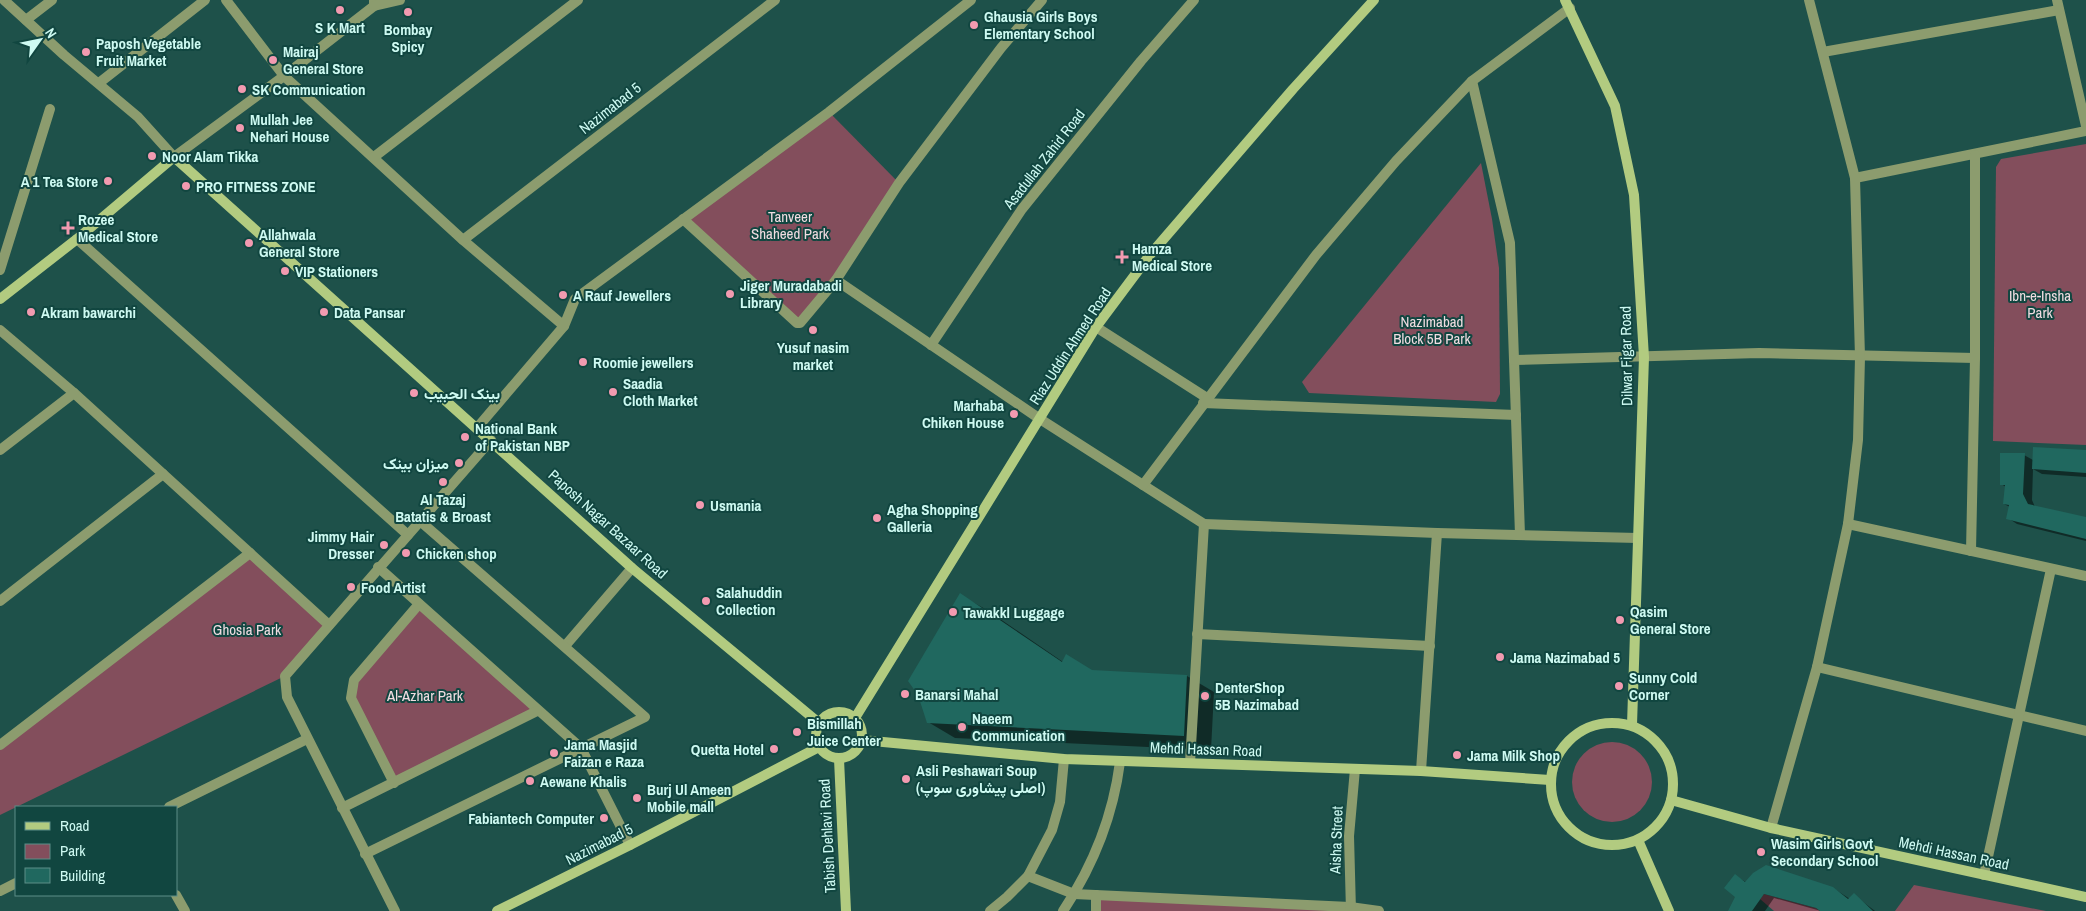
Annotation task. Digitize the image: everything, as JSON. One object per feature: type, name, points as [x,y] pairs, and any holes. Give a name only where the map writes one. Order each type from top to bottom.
[{"type":"street","name":"Paposh Nagar Bazaar Road","points":[[4,0],[138,117],[174,157],[632,568],[819,723]]},
{"type":"street","points":[[26,20],[52,0]]},
{"type":"street","points":[[98,84],[205,0]]},
{"type":"street","points":[[226,0],[284,76],[463,240],[564,326]]},
{"type":"street","points":[[0,299],[174,157],[284,76],[374,3],[400,0]]},
{"type":"street","points":[[374,157],[578,0]]},
{"type":"street","name":"Nazimabad 5","points":[[463,240],[775,0]]},
{"type":"street","points":[[477,428],[564,326],[575,300],[829,112],[971,0]]},
{"type":"street","points":[[683,219],[797,323],[802,321],[836,280],[900,183],[1001,48],[1042,0]]},
{"type":"street","name":"Asadullah Zahid Road","points":[[931,345],[1022,209],[1141,61],[1194,0]]},
{"type":"street","name":"Riaz Uddin Ahmed Road","points":[[855,718],[1096,326],[1149,256],[1292,89],[1374,0]]},
{"type":"street","points":[[1771,828],[1817,667],[1848,524],[1858,440],[1860,357],[1855,178],[1809,0]]},
{"type":"street","points":[[1143,485],[1205,400],[1316,255],[1396,161],[1472,81],[1567,4]]},
{"type":"street","name":"Dilwar Figar Road","points":[[1567,4],[1615,106],[1634,195],[1644,357],[1632,725]]},
{"type":"street","points":[[1823,52],[2058,5],[2086,126]]},
{"type":"street","points":[[1472,81],[1510,243],[1520,535]]},
{"type":"street","points":[[0,270],[50,109]]},
{"type":"street","points":[[1855,178],[2086,131]]},
{"type":"street","points":[[1971,551],[1975,358],[1975,155]]},
{"type":"street","points":[[77,238],[408,535]]},
{"type":"street","points":[[836,280],[1040,419],[1204,524],[1437,534],[1638,538]]},
{"type":"street","points":[[1096,326],[1205,400],[1516,415]]},
{"type":"street","points":[[0,330],[74,392],[328,625]]},
{"type":"street","points":[[1514,360],[1759,353],[1860,357],[1975,358]]},
{"type":"street","points":[[0,450],[74,392]]},
{"type":"street","points":[[395,911],[287,697],[285,676],[378,567],[491,440]]},
{"type":"street","points":[[0,601],[163,474]]},
{"type":"street","points":[[365,854],[646,717],[420,521]]},
{"type":"street","points":[[1190,762],[1204,524]]},
{"type":"street","points":[[1848,524],[2086,576]]},
{"type":"street","points":[[1421,771],[1437,534]]},
{"type":"street","points":[[0,745],[250,553]]},
{"type":"street","points":[[378,567],[537,711],[581,748],[630,845]]},
{"type":"street","points":[[565,646],[632,568]]},
{"type":"street","points":[[1984,875],[2050,569]]},
{"type":"street","points":[[394,782],[352,698],[354,680],[419,604]]},
{"type":"street","points":[[1197,634],[1430,646]]},
{"type":"street","points":[[1817,667],[2086,731]]},
{"type":"street","points":[[342,808],[537,711]]},
{"type":"street","points":[[836,712],[850,714],[855,718],[862,732],[859,748],[854,754],[839,759],[824,753],[816,739],[819,723],[829,714],[836,712]]},
{"type":"street","points":[[1617,722],[1632,725],[1649,735],[1659,745],[1670,764],[1673,779],[1671,800],[1662,819],[1655,828],[1638,840],[1612,846],[1591,842],[1575,833],[1560,818],[1552,798],[1550,780],[1555,759],[1567,741],[1577,733],[1596,724],[1617,722]]},
{"type":"street","points":[[171,806],[307,738]]},
{"type":"street","name":"Mehdi Hassan Road","points":[[862,740],[1064,759],[1421,771],[1550,780]]},
{"type":"street","name":"Nazimabad 5","points":[[497,911],[630,845],[819,747]]},
{"type":"street","name":"Tabish Dehlavi Road","points":[[839,759],[846,911]]},
{"type":"street","points":[[990,911],[1028,876],[1052,830],[1060,802],[1064,759]]},
{"type":"street","points":[[1063,911],[1074,894],[1102,837],[1116,794],[1120,762]]},
{"type":"street","name":"Aisha Street","points":[[1350,909],[1349,836],[1355,769]]},
{"type":"street","name":"Mehdi Hassan Road","points":[[1671,800],[1771,828],[2086,897]]},
{"type":"street","points":[[1638,840],[1669,911]]},
{"type":"street","points":[[1028,876],[1074,894],[1379,911]]},
{"type":"street","points":[[0,891],[15,884]]},
{"type":"street","points":[[1096,895],[1096,911]]},
{"type":"street","points":[[177,896],[185,911]]},
{"type":"green space","name":"Tanveer Shaheed Park","points":[[829,112],[899,183],[836,280],[797,323],[683,219]]},
{"type":"green space","name":"Ibn-e-Insha Park","points":[[2086,144],[2086,445],[1993,441],[1996,167],[2001,159]]},
{"type":"green space","name":"Nazimabad Block 5B Park","points":[[1481,163],[1499,268],[1500,394],[1496,402],[1309,393],[1302,382]]},
{"type":"green space","name":"Ghosia Park","points":[[250,553],[329,625],[285,676],[15,806],[0,815],[0,745]]},
{"type":"green space","name":"Al-Azhar Park","points":[[419,604],[537,711],[394,783],[351,698],[354,680]]},
{"type":"green space","points":[[1604,742],[1620,742],[1641,753],[1652,774],[1652,790],[1641,811],[1620,822],[1604,822],[1590,816],[1578,804],[1572,790],[1572,774],[1578,760],[1590,748]]},
{"type":"green space","points":[[1914,885],[2046,911],[1895,911]]},
{"type":"green space","points":[[1764,894],[1816,908],[1820,911],[1774,911],[1760,899]]},
{"type":"green space","points":[[1096,895],[1351,911],[1096,911]]},
{"type":"building","points":[[2033,447],[2086,450],[2086,473],[2032,469]]},
{"type":"building","points":[[2000,453],[2025,453],[2023,494],[2028,504],[2086,517],[2086,539],[2006,519],[2009,505],[2003,504],[2005,485],[2000,485]]},
{"type":"building","points":[[960,593],[1062,662],[1066,654],[1092,670],[1187,675],[1184,736],[927,723],[918,695],[908,681]]},
{"type":"building","points":[[1766,865],[1833,887],[1848,899],[1854,893],[1873,911],[1820,911],[1816,908],[1764,894],[1752,911],[1728,911],[1735,897],[1724,888],[1735,874],[1745,882],[1753,873]]},
{"type":"place","name":"S K Mart","points":[[340,10]]},
{"type":"place","name":"Bombay Spicy","points":[[408,12]]},
{"type":"place","name":"Ghausia Girls Boys Elementary School","points":[[974,25]]},
{"type":"place","name":"Paposh Vegetable Fruit Market","points":[[86,52]]},
{"type":"place","name":"Mairaj General Store","points":[[273,60]]},
{"type":"place","name":"SK Communication","points":[[242,89]]},
{"type":"place","name":"Mullah Jee Nehari House","points":[[240,128]]},
{"type":"place","name":"Noor Alam Tikka","points":[[152,156]]},
{"type":"place","name":"A 1 Tea Store","points":[[108,181]]},
{"type":"place","name":"PRO FITNESS ZONE","points":[[186,186]]},
{"type":"place","name":"Rozee Medical Store","points":[[68,228]]},
{"type":"place","name":"Allahwala General Store","points":[[249,243]]},
{"type":"place","name":"Hamza Medical Store","points":[[1122,257]]},
{"type":"place","name":"VIP Stationers","points":[[285,271]]},
{"type":"place","name":"Jiger Muradabadi Library","points":[[730,294]]},
{"type":"place","name":"A Rauf Jewellers","points":[[563,295]]},
{"type":"place","name":"Akram bawarchi","points":[[31,312]]},
{"type":"place","name":"Data Pansar","points":[[324,312]]},
{"type":"place","name":"Yusuf nasim market","points":[[813,330]]},
{"type":"place","name":"Roomie jewellers","points":[[583,362]]},
{"type":"place","name":"Saadia Cloth Market","points":[[613,392]]},
{"type":"place","name":"بينک الحبيب","points":[[414,393]]},
{"type":"place","name":"Marhaba Chiken House","points":[[1014,414]]},
{"type":"place","name":"National Bank of Pakistan NBP","points":[[465,437]]},
{"type":"place","name":"میزان بینک","points":[[459,463]]},
{"type":"place","name":"Al Tazaj Batatis & Broast","points":[[443,482]]},
{"type":"place","name":"Usmania","points":[[700,505]]},
{"type":"place","name":"Agha Shopping Galleria","points":[[877,518]]},
{"type":"place","name":"Jimmy Hair Dresser","points":[[384,545]]},
{"type":"place","name":"Chicken shop","points":[[406,553]]},
{"type":"place","name":"Food Artist","points":[[351,587]]},
{"type":"place","name":"Salahuddin Collection","points":[[706,601]]},
{"type":"place","name":"Tawakkl Luggage","points":[[953,612]]},
{"type":"place","name":"Qasim General Store","points":[[1620,620]]},
{"type":"place","name":"Jama Nazimabad 5","points":[[1500,657]]},
{"type":"place","name":"Sunny Cold Corner","points":[[1619,686]]},
{"type":"place","name":"Banarsi Mahal","points":[[905,694]]},
{"type":"place","name":"DenterShop 5B Nazimabad","points":[[1205,696]]},
{"type":"place","name":"Naeem Communication","points":[[962,727]]},
{"type":"place","name":"Bismillah Juice Center","points":[[797,732]]},
{"type":"place","name":"Quetta Hotel","points":[[774,749]]},
{"type":"place","name":"Jama Masjid Faizan e Raza","points":[[554,753]]},
{"type":"place","name":"Jama Milk Shop","points":[[1457,755]]},
{"type":"place","name":"Asli Peshawari Soup (اصلی پیشاوری سوپ)","points":[[906,779]]},
{"type":"place","name":"Aewane Khalis","points":[[530,781]]},
{"type":"place","name":"Burj Ul Ameen Mobile mall","points":[[637,798]]},
{"type":"place","name":"Fabiantech Computer","points":[[604,818]]},
{"type":"place","name":"Wasim Girls Govt Secondary School","points":[[1761,852]]}]
